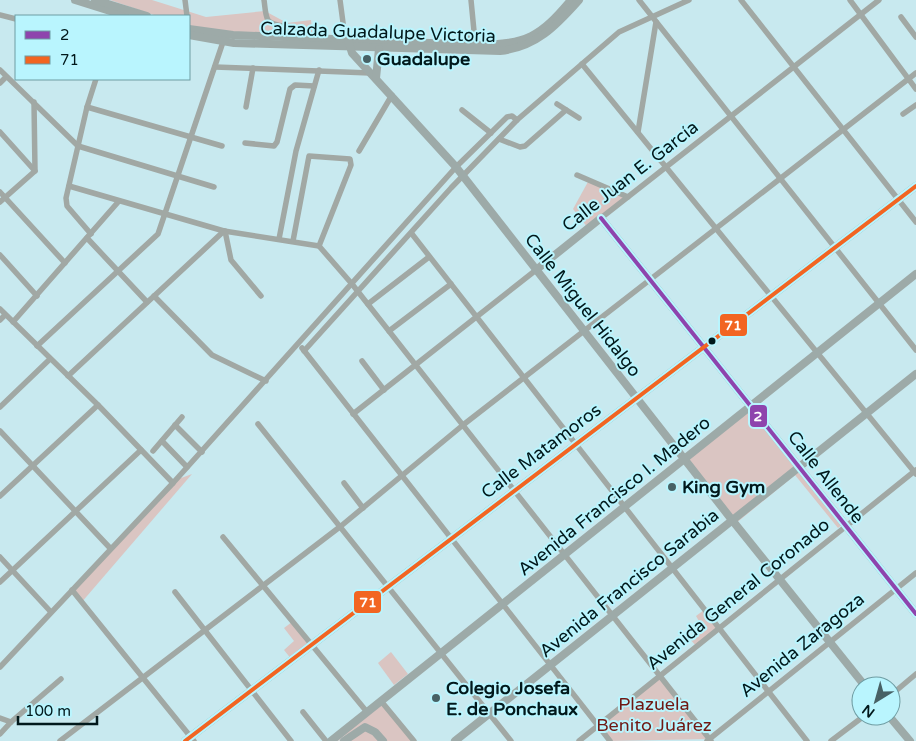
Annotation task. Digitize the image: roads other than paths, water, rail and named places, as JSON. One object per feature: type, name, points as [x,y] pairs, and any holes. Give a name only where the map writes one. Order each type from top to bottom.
[{"type":"main road","points":[[75,0],[117,15]]},
{"type":"main road","points":[[95,0],[144,15]]},
{"type":"main road","name":"Calzada Guadalupe Victoria","points":[[190,35],[223,42],[510,44],[527,39],[551,22],[571,0]]},
{"type":"main road","name":"Calzada Guadalupe Victoria","points":[[190,29],[220,34],[310,39],[380,49],[488,52],[513,50],[531,43],[549,32],[578,0]]},
{"type":"main road","name":"Calle Miguel Hidalgo","points":[[345,44],[346,53],[363,66],[392,95],[456,167],[732,520],[857,676]]},
{"type":"main road","points":[[373,76],[380,49]]},
{"type":"main road","name":"Calle Matamoros","points":[[190,740],[388,586],[916,186]]},
{"type":"main road","name":"Calle Juan E. García","points":[[536,270],[601,218]]},
{"type":"main road","name":"Calle Allende","points":[[601,218],[916,614]]},
{"type":"main road","name":"Avenida Francisco I. Madero","points":[[331,741],[916,274]]},
{"type":"main road","name":"Avenida Francisco Sarabia","points":[[455,741],[798,466],[916,374]]},
{"type":"main road","points":[[897,726],[910,741]]},
{"type":"main road","points":[[344,741],[365,727],[375,732],[382,741]]},
{"type":"street","points":[[185,0],[187,15]]},
{"type":"street","points":[[264,0],[266,13],[273,24],[302,30],[310,39]]},
{"type":"street","points":[[340,0],[345,44]]},
{"type":"street","points":[[465,45],[466,39],[474,31],[471,0]]},
{"type":"street","points":[[639,0],[916,350]]},
{"type":"street","points":[[304,351],[412,234],[462,175],[517,120],[619,32],[689,0]]},
{"type":"street","points":[[741,0],[916,222]]},
{"type":"street","points":[[850,0],[916,89]]},
{"type":"street","name":"Calle Juan E. García","points":[[601,218],[879,0]]},
{"type":"street","points":[[0,15],[15,19]]},
{"type":"street","points":[[901,17],[916,37]]},
{"type":"street","points":[[638,132],[656,22]]},
{"type":"street","points":[[37,346],[158,234],[223,42]]},
{"type":"street","points":[[582,64],[915,472]]},
{"type":"street","points":[[215,67],[318,70],[373,76]]},
{"type":"street","points":[[246,107],[253,68]]},
{"type":"street","points":[[0,70],[78,146],[214,187]]},
{"type":"street","points":[[279,239],[296,151],[318,70]]},
{"type":"street","points":[[60,741],[341,526],[463,425],[781,180],[916,73]]},
{"type":"street","points":[[0,83],[6,77]]},
{"type":"street","points":[[96,80],[66,198],[67,206],[118,271],[147,302]]},
{"type":"street","points":[[245,143],[274,146],[292,86],[314,86]]},
{"type":"street","points":[[359,151],[392,95]]},
{"type":"street","points":[[3,200],[35,170],[34,102]]},
{"type":"street","points":[[557,104],[579,118]]},
{"type":"street","points":[[903,114],[916,104]]},
{"type":"street","points":[[88,107],[222,146]]},
{"type":"street","points":[[462,110],[491,133]]},
{"type":"street","points":[[499,138],[520,147],[525,146],[566,110]]},
{"type":"street","points":[[0,667],[202,452],[456,167],[508,116],[517,120]]},
{"type":"street","points":[[0,132],[35,170]]},
{"type":"street","points":[[293,241],[309,156],[350,159],[351,165],[319,246]]},
{"type":"street","points":[[577,174],[628,197]]},
{"type":"street","points":[[69,186],[224,231],[319,246],[368,304],[709,740]]},
{"type":"street","points":[[0,192],[3,200],[65,263]]},
{"type":"street","points":[[14,322],[119,202]]},
{"type":"street","points":[[68,376],[224,231]]},
{"type":"street","points":[[224,231],[232,260],[261,296]]},
{"type":"street","points":[[412,234],[807,741]]},
{"type":"street","points":[[0,254],[37,296]]},
{"type":"street","points":[[368,304],[429,257]]},
{"type":"street","name":"Calle Juan E. García","points":[[353,414],[536,270]]},
{"type":"street","points":[[389,332],[451,284]]},
{"type":"street","points":[[154,296],[212,355],[266,381]]},
{"type":"street","points":[[0,310],[98,405],[173,483]]},
{"type":"street","points":[[0,320],[5,315]]},
{"type":"street","points":[[299,344],[610,741]]},
{"type":"street","points":[[0,407],[50,359]]},
{"type":"street","points":[[362,362],[384,390]]},
{"type":"street","points":[[0,496],[98,405]]},
{"type":"street","points":[[153,451],[182,417]]},
{"type":"street","points":[[258,424],[511,741]]},
{"type":"street","points":[[175,425],[202,452]]},
{"type":"street","points":[[0,431],[110,548]]},
{"type":"street","points":[[162,441],[188,467]]},
{"type":"street","points":[[0,582],[142,450]]},
{"type":"street","name":"Avenida General Coronado","points":[[580,741],[915,472]]},
{"type":"street","points":[[344,483],[363,508]]},
{"type":"street","points":[[223,537],[367,712]]},
{"type":"street","points":[[0,557],[50,612]]},
{"type":"street","name":"Avenida Zaragoza","points":[[709,740],[916,573]]},
{"type":"street","points":[[72,590],[190,740]]},
{"type":"street","points":[[175,592],[291,741]]},
{"type":"street","points":[[901,686],[916,674]]},
{"type":"street","points":[[0,734],[11,722],[61,679]]},
{"type":"street","points":[[381,701],[414,741]]},
{"type":"street","points":[[303,712],[326,741]]},
{"type":"street","points":[[0,718],[11,722]]},
{"type":"street","points":[[832,741],[851,726]]},
{"type":"place","name":"Guadalupe","points":[[367,59]]},
{"type":"place","name":"King Gym","points":[[672,487]]},
{"type":"place","name":"Colegio Josefa E. de Ponchaux","points":[[436,698]]},
{"type":"park label","name":"Plazuela Benito Juárez","points":[[654,714]]}]
